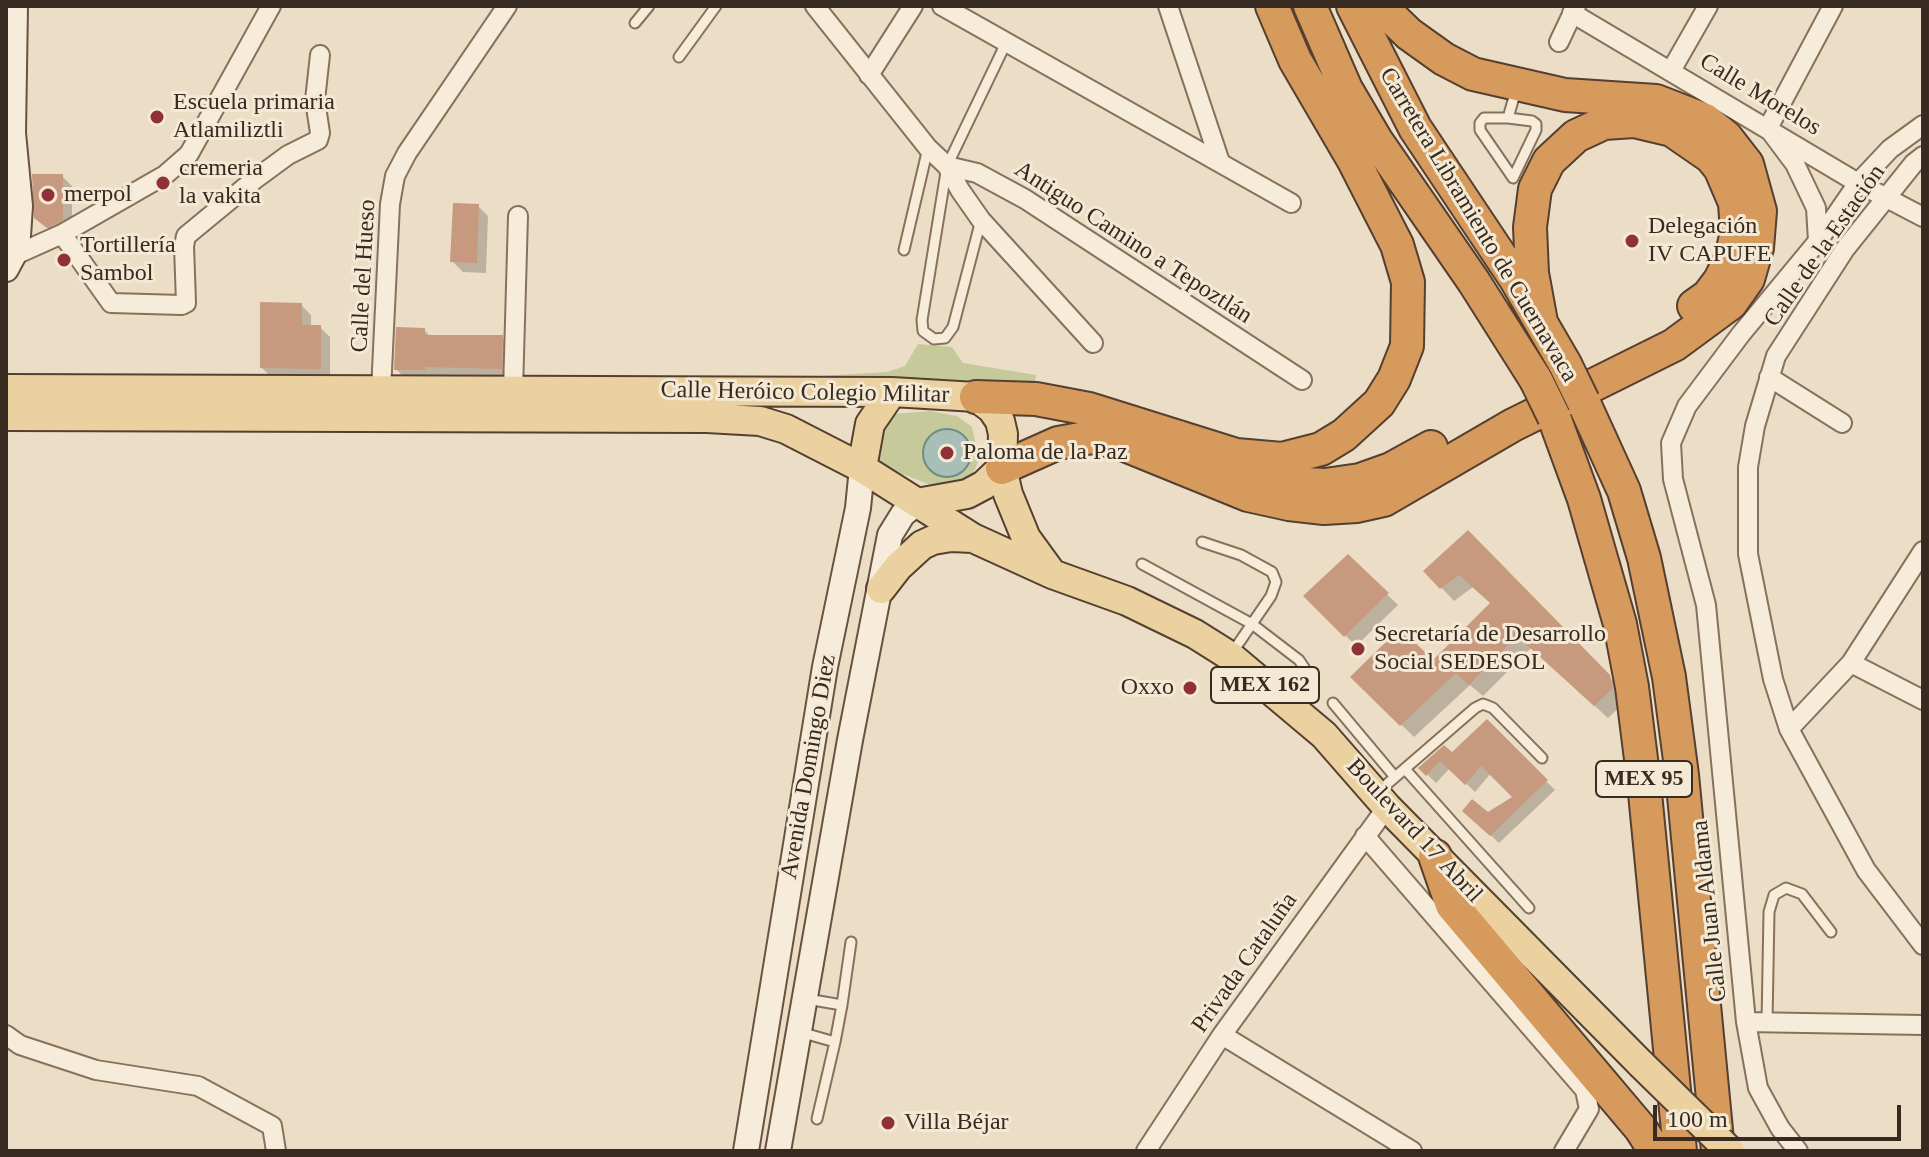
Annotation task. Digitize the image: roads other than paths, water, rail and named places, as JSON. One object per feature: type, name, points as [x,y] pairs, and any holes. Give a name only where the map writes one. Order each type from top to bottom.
[{"type":"highway","points":[[976,397],[1036,399],[1089,409],[1236,455],[1282,459],[1321,449],[1344,435],[1379,403],[1394,379],[1407,346],[1408,282],[1397,245],[1354,161],[1295,60],[1272,6]]},
{"type":"highway","name":"Carretera Libramiento de Cuernavaca","points":[[1310,6],[1346,89],[1376,140],[1474,282],[1536,380],[1554,417],[1584,499],[1611,595],[1632,687],[1646,798],[1680,1151]]},
{"type":"highway","name":"Carretera Libramiento de Cuernavaca","points":[[1353,6],[1415,128],[1515,278],[1565,364],[1624,491],[1644,558],[1669,677],[1682,775],[1718,1151]]},
{"type":"highway","points":[[1002,468],[1058,443],[1092,437],[1120,443],[1248,495],[1324,508],[1371,503],[1384,500],[1513,425],[1674,345],[1731,303],[1748,279],[1757,248],[1760,211],[1747,164],[1726,137],[1705,120],[1656,101],[1565,95],[1473,74],[1444,59],[1409,34],[1380,6]]},
{"type":"highway","points":[[1179,437],[1221,463],[1252,477],[1286,483],[1325,485],[1360,480],[1391,469],[1502,406],[1625,349],[1708,296],[1731,258],[1737,232],[1735,203],[1720,168],[1699,147],[1672,130],[1634,121],[1604,123],[1576,136],[1524,184],[1532,273],[1541,322]]},
{"type":"highway","points":[[1435,856],[1452,905],[1641,1129],[1655,1151]]},
{"type":"main road","points":[[10,263],[18,236],[20,206],[9,132],[15,6]]},
{"type":"main road","name":"Calle Heróico Colegio Militar","points":[[6,389],[892,392],[976,397],[992,409],[1000,421],[1003,434],[1002,468]]},
{"type":"main road","name":"Avenida Domingo Diez","points":[[746,1151],[825,667],[858,508],[865,438],[870,424],[892,392]]},
{"type":"main road","name":"Calle Heróico Colegio Militar","points":[[6,416],[707,418],[760,421],[786,429],[862,468],[917,503]]},
{"type":"main road","points":[[917,503],[967,494],[984,485],[1002,468]]},
{"type":"main road","points":[[1002,468],[1008,494],[1026,538],[1052,574]]},
{"type":"main road","name":"Avenida Domingo Diez","points":[[778,1151],[890,535],[903,514],[917,503]]},
{"type":"main road","name":"Boulevard 17 Abril","points":[[917,503],[973,538],[1052,574],[1127,601],[1195,634],[1230,656],[1386,792],[1435,856],[1730,1151]]},
{"type":"main road","points":[[881,589],[898,567],[922,545],[933,540],[973,538]]},
{"type":"main road","points":[[825,667],[863,675]]},
{"type":"street","points":[[10,263],[165,175],[189,154],[271,6]]},
{"type":"street","name":"Calle del Hueso","points":[[381,391],[390,204],[395,176],[407,153],[507,6]]},
{"type":"street","name":"Antiguo Camino a Tepoztlán","points":[[815,6],[928,148],[947,166],[977,173],[1025,199],[1302,380]]},
{"type":"street","points":[[869,75],[913,6]]},
{"type":"street","points":[[942,6],[1291,203]]},
{"type":"street","points":[[1168,6],[1220,162]]},
{"type":"street","points":[[1672,69],[1708,6]]},
{"type":"street","points":[[1818,241],[1816,208],[1795,164],[1768,128],[1833,6]]},
{"type":"street","points":[[1559,42],[1574,9]]},
{"type":"street","name":"Calle Morelos","points":[[1574,9],[1858,183],[1923,217]]},
{"type":"street","points":[[62,234],[111,303],[186,303],[186,236],[288,155],[318,140],[320,133],[315,100],[320,55]]},
{"type":"street","name":"Calle Juan Aldama","points":[[1798,1151],[1780,1128],[1758,1088],[1746,1022],[1706,605],[1673,479],[1671,443],[1687,406],[1818,241],[1858,183],[1890,149],[1923,125]]},
{"type":"street","name":"Calle de la Estación","points":[[1923,156],[1845,249],[1776,356],[1755,426],[1748,467],[1748,554],[1773,679],[1789,729],[1866,870],[1923,945]]},
{"type":"street","points":[[947,166],[981,220],[1093,343]]},
{"type":"street","points":[[513,391],[518,216]]},
{"type":"street","points":[[1783,282],[1808,304]]},
{"type":"street","points":[[1769,377],[1842,423]]},
{"type":"street","points":[[1789,729],[1851,663],[1923,551]]},
{"type":"street","points":[[1851,663],[1923,700]]},
{"type":"street","name":"Privada Cataluña","points":[[1146,1151],[1222,1035],[1365,836],[1386,792]]},
{"type":"street","points":[[1365,836],[1585,1090],[1589,1109],[1564,1151]]},
{"type":"street","points":[[1746,1022],[1923,1025]]},
{"type":"street","points":[[6,1035],[20,1045],[96,1070],[198,1086],[272,1126],[276,1151]]},
{"type":"street","points":[[1222,1035],[1412,1151]]},
{"type":"lane","points":[[635,23],[649,6]]},
{"type":"lane","points":[[679,57],[716,6]]},
{"type":"lane","points":[[981,220],[953,327],[945,338],[934,339],[923,331],[922,320],[947,166],[1006,43]]},
{"type":"lane","points":[[1508,118],[1518,86]]},
{"type":"lane","points":[[1484,118],[1508,118],[1536,124],[1524,184],[1480,130],[1484,118]]},
{"type":"lane","points":[[904,250],[928,148]]},
{"type":"lane","points":[[1202,542],[1241,555],[1272,572],[1276,582],[1271,596],[1230,656]]},
{"type":"lane","points":[[1142,564],[1252,624],[1299,660],[1305,669],[1304,677],[1287,704]]},
{"type":"lane","points":[[1333,703],[1386,792],[1405,769],[1483,704],[1493,708],[1542,758]]},
{"type":"lane","points":[[1405,769],[1529,908]]},
{"type":"lane","points":[[1767,1023],[1769,912],[1774,895],[1786,888],[1802,894],[1831,932]]},
{"type":"lane","points":[[817,1119],[835,1042],[851,942]]},
{"type":"lane","points":[[804,999],[842,1005]]},
{"type":"lane","points":[[799,1032],[835,1042]]},
{"type":"water","name":"Paloma de la Paz","points":[[947,429],[956,430],[964,436],[970,444],[970,462],[964,470],[956,476],[947,477],[938,476],[930,470],[924,462],[923,453],[924,444],[930,436],[938,430]]},
{"type":"place","name":"Escuela primaria Atlamiliztli","points":[[157,117]]},
{"type":"place","name":"cremeria la vakita","points":[[163,183]]},
{"type":"place","name":"merpol","points":[[48,195]]},
{"type":"place","name":"Delegación IV CAPUFE","points":[[1632,241]]},
{"type":"place","name":"Tortillería Sambol","points":[[64,260]]},
{"type":"place","name":"Paloma de la Paz","points":[[947,453]]},
{"type":"place","name":"Secretaría de Desarrollo Social SEDESOL","points":[[1358,649]]},
{"type":"place","name":"Oxxo","points":[[1190,688]]},
{"type":"place","name":"Villa Béjar","points":[[888,1123]]}]
